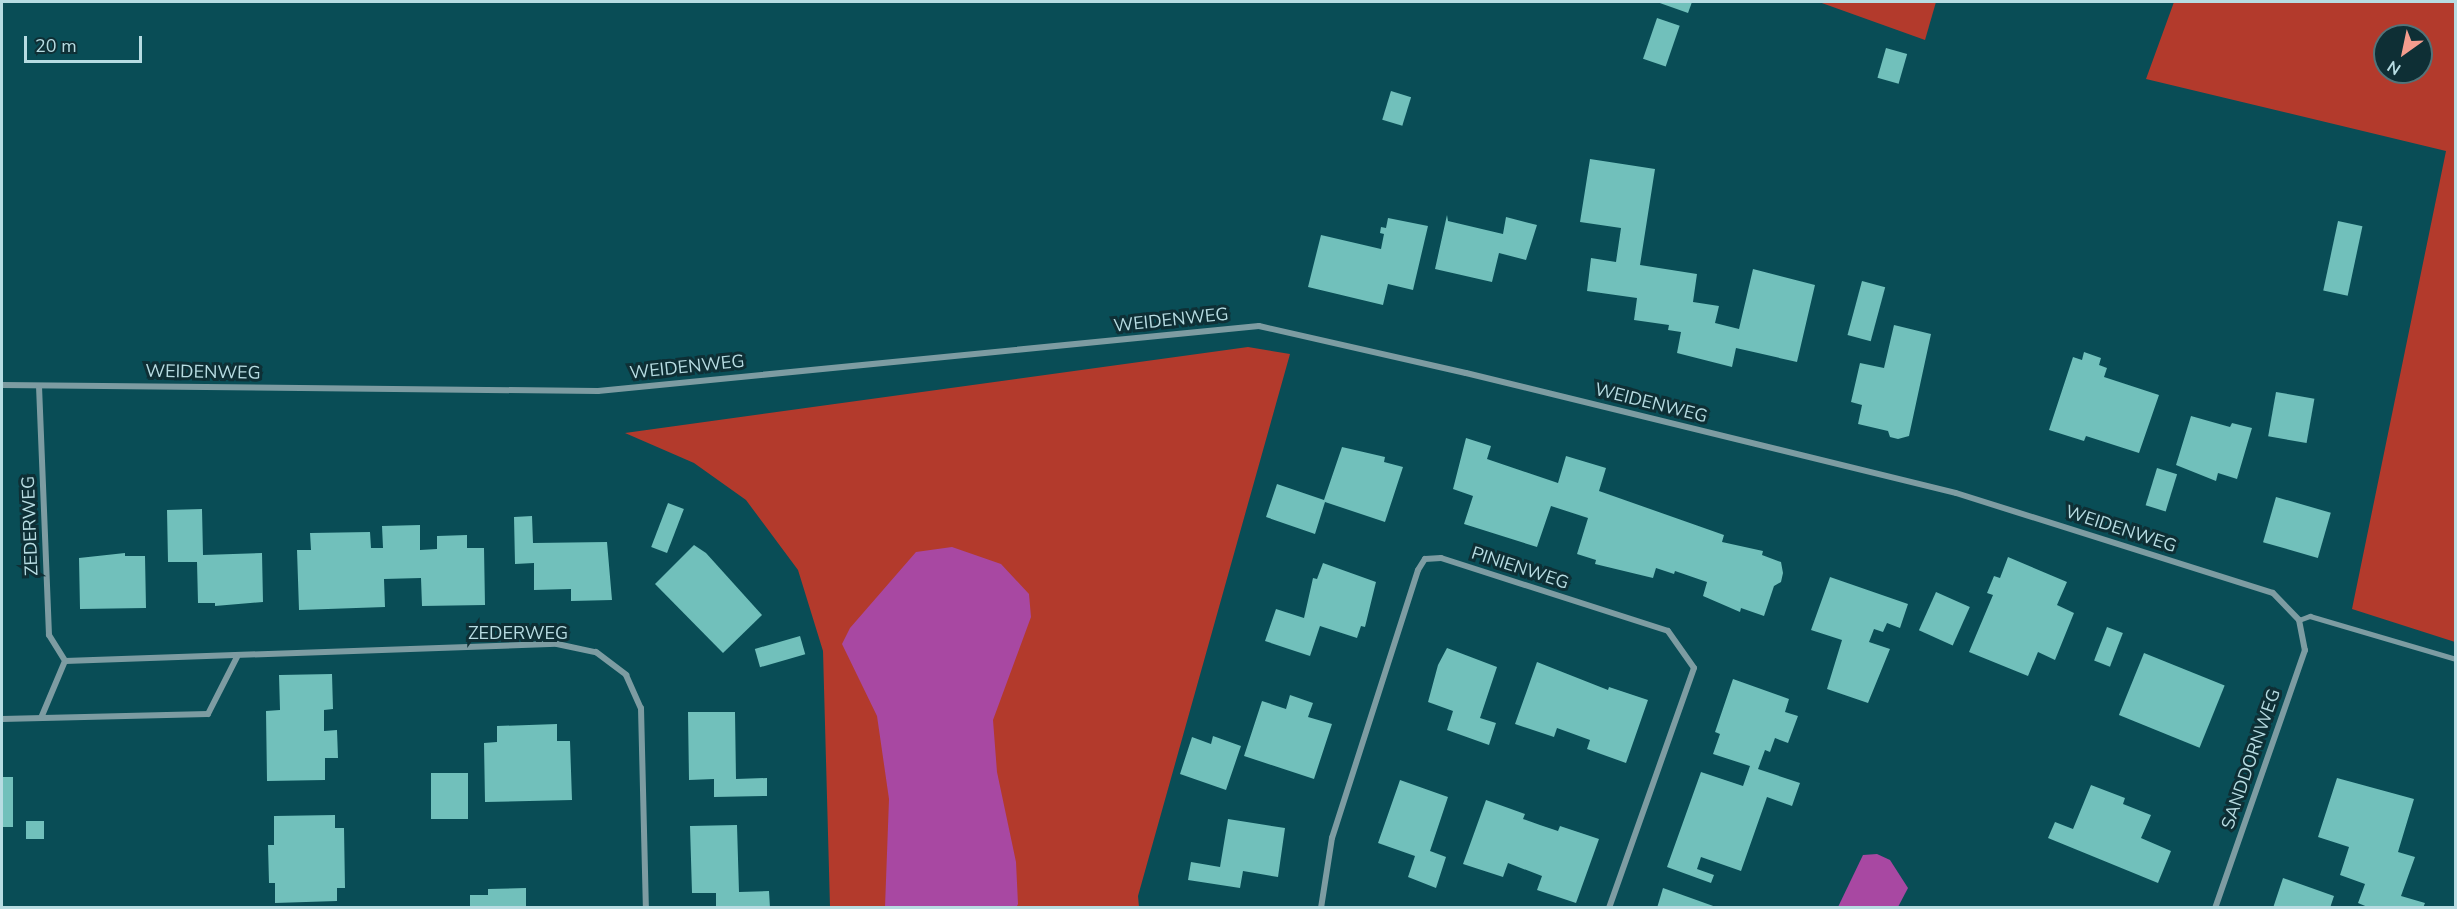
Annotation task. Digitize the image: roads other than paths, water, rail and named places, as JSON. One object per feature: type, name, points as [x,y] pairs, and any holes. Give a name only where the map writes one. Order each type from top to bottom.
[{"type":"street","name":"WEIDENWEG","points":[[2,385],[598,391],[1259,326],[1956,493],[2273,593],[2300,620]]},
{"type":"street","name":"ZEDERWEG","points":[[39,386],[49,635],[64,661],[237,657],[557,644],[596,652],[626,675],[641,708],[646,908]]},
{"type":"street","name":"PINIENWEG","points":[[1321,908],[1332,838],[1418,570],[1425,559],[1441,558],[1668,631],[1694,668],[1609,908]]},
{"type":"street","name":"SANDDORNWEG","points":[[2215,908],[2305,650],[2300,620]]},
{"type":"street","points":[[2,719],[208,714],[237,657]]},
{"type":"street","points":[[41,718],[64,661]]},
{"type":"lane","points":[[2300,620],[2310,616],[2456,659]]}]
